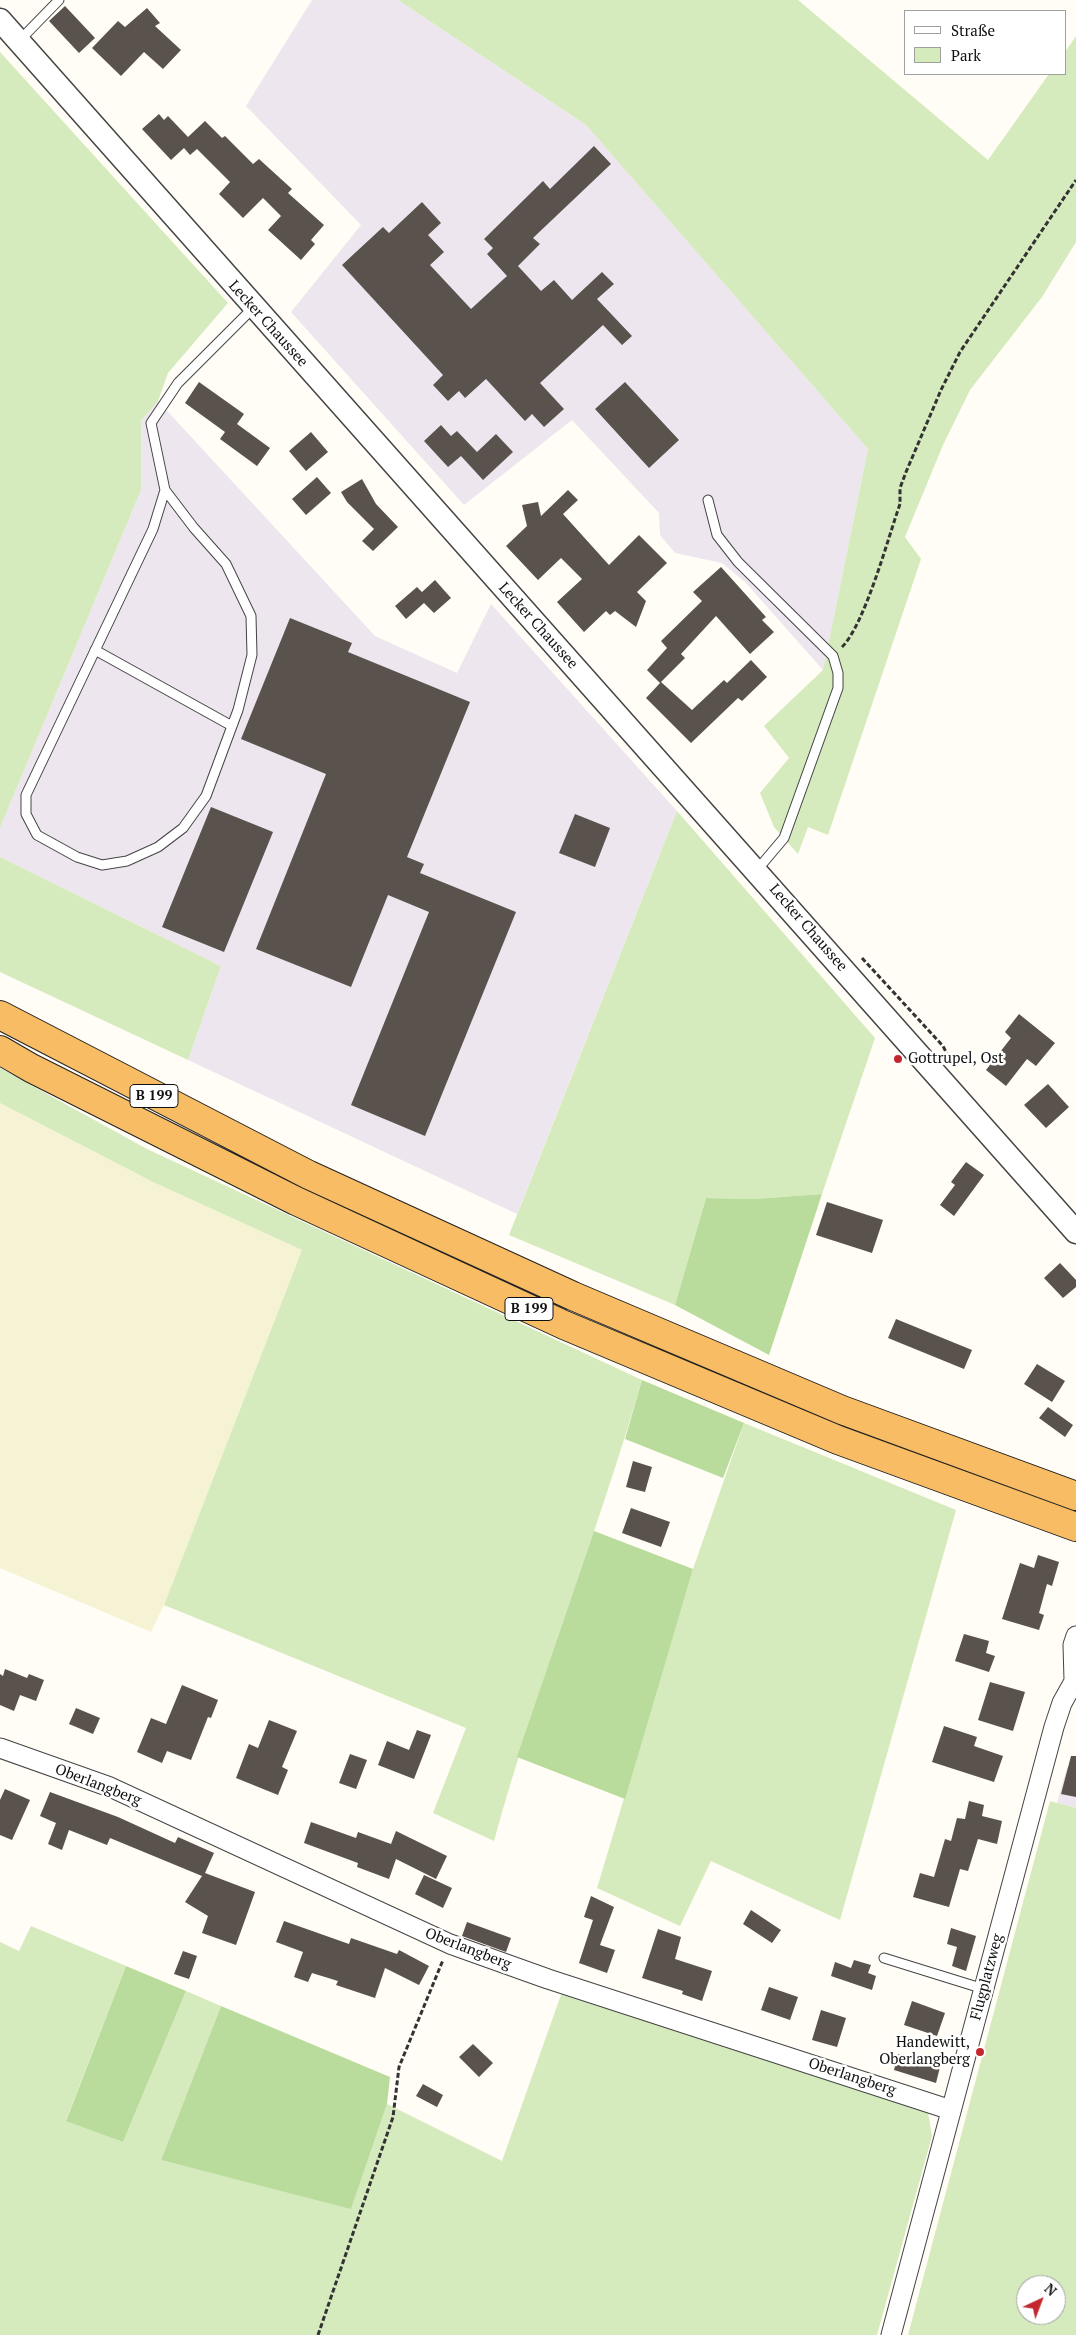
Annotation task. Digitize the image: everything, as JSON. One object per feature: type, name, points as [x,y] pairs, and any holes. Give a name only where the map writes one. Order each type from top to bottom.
[{"type":"highway","name":"B 199","points":[[0,1016],[309,1175],[573,1296],[842,1410],[1076,1496]]},
{"type":"highway","name":"B 199","points":[[0,1050],[31,1068],[296,1201],[564,1325],[838,1440],[1076,1527]]},
{"type":"street","name":"Lecker Chaussee","points":[[0,20],[254,308],[757,870],[1076,1232]]},
{"type":"street","name":"Flugplatzweg","points":[[891,2335],[1054,1727],[1075,1679],[1073,1645],[1076,1636]]},
{"type":"street","name":"Oberlangberg","points":[[0,1748],[110,1787],[450,1944],[548,1979],[951,2110]]},
{"type":"lane","points":[[19,41],[59,0]]},
{"type":"lane","points":[[165,490],[153,529],[26,795],[26,814],[37,835],[77,857],[102,865],[128,860],[158,847],[183,828],[206,796],[232,726],[252,655],[251,616],[226,564],[194,528],[165,490],[152,423],[178,383],[254,308]]},
{"type":"lane","points":[[708,500],[717,535],[738,562],[833,656],[838,673],[838,688],[784,838],[757,870]]},
{"type":"lane","points":[[95,650],[232,726]]},
{"type":"lane","points":[[884,1958],[984,1989]]},
{"type":"path","points":[[833,656],[852,637],[900,504],[900,488],[948,375],[983,316],[1076,180]]},
{"type":"path","points":[[318,2335],[392,2117],[399,2068],[450,1944]]},
{"type":"shaded area","points":[[312,0],[398,0],[586,125],[868,449],[823,670],[746,583],[722,563],[675,553],[660,535],[659,513],[572,420],[464,505],[291,312],[361,225],[246,106]]},
{"type":"shaded area","points":[[158,401],[375,636],[457,673],[491,604],[677,811],[517,1214],[188,1060],[221,966],[0,857],[0,828],[141,490],[141,421]]},
{"type":"shaded area","points":[[0,1103],[153,1182],[302,1250],[164,1605],[151,1632],[0,1568]]},
{"type":"shaded area","points":[[1067,1767],[1076,1770],[1076,1808],[1057,1803]]},
{"type":"green space","points":[[398,0],[798,0],[988,160],[1048,75],[1066,75],[1066,51],[1076,36],[1076,242],[1042,297],[970,390],[943,445],[905,537],[921,559],[828,835],[808,827],[798,854],[774,827],[760,793],[789,758],[764,726],[823,670],[868,449],[586,125]]},
{"type":"green space","points":[[0,52],[228,303],[168,373],[158,401],[141,421],[141,490],[0,828]]},
{"type":"green space","points":[[677,811],[875,1038],[822,1194],[753,1199],[706,1198],[675,1305],[509,1235]]},
{"type":"green space","points":[[0,857],[221,966],[188,1060],[0,972]]},
{"type":"green space","points":[[0,1068],[147,1149],[642,1380],[606,1495],[529,1725],[494,1841],[433,1813],[466,1728],[164,1605],[302,1250],[153,1182],[0,1103]]},
{"type":"green space","points":[[822,1194],[769,1355],[675,1305],[706,1198],[753,1199]]},
{"type":"green space","points":[[642,1380],[744,1423],[723,1478],[625,1439]]},
{"type":"green space","points":[[744,1423],[956,1510],[840,1920],[711,1861],[680,1926],[597,1888],[693,1569]]},
{"type":"green space","points":[[594,1531],[693,1569],[625,1799],[517,1757]]},
{"type":"green space","points":[[1050,1801],[1076,1808],[1076,2335],[908,2335]]},
{"type":"green space","points":[[31,1926],[126,1966],[66,2120],[123,2142],[186,1991],[221,2006],[161,2160],[351,2208],[387,2104],[502,2161],[562,1992],[928,2112],[932,2136],[877,2335],[0,2335],[0,1942],[19,1951]]},
{"type":"green space","points":[[126,1966],[186,1991],[123,2142],[66,2121]]},
{"type":"green space","points":[[221,2006],[390,2077],[387,2104],[351,2209],[161,2160]]},
{"type":"building","points":[[65,6],[95,38],[79,53],[49,21]]},
{"type":"building","points":[[147,8],[160,23],[155,26],[181,50],[163,69],[144,52],[121,76],[92,48],[118,21],[125,27]]},
{"type":"building","points":[[159,114],[164,120],[168,116],[188,137],[205,121],[222,138],[225,136],[253,164],[259,159],[292,189],[288,193],[324,225],[311,240],[315,244],[301,260],[268,230],[281,216],[263,198],[243,218],[219,194],[230,182],[197,149],[190,155],[184,148],[171,160],[142,129]]},
{"type":"building","points":[[594,146],[611,164],[533,238],[540,244],[518,266],[541,291],[554,280],[572,300],[602,272],[614,284],[597,299],[632,336],[622,345],[603,325],[540,383],[564,409],[544,427],[532,414],[525,421],[486,379],[465,398],[459,391],[448,401],[433,385],[443,375],[342,265],[383,227],[389,233],[422,202],[441,223],[428,235],[444,252],[430,265],[471,309],[507,276],[487,254],[493,248],[484,239],[543,181],[550,189]]},
{"type":"building","points":[[199,382],[244,414],[237,424],[270,448],[257,466],[220,439],[225,432],[185,403]]},
{"type":"building","points":[[625,382],[679,440],[649,468],[595,409]]},
{"type":"building","points":[[441,425],[451,436],[457,431],[477,452],[496,434],[513,452],[483,480],[461,456],[448,467],[424,441]]},
{"type":"building","points":[[311,432],[328,452],[306,471],[289,451]]},
{"type":"building","points":[[317,477],[331,493],[306,515],[292,499]]},
{"type":"building","points":[[362,479],[376,504],[398,527],[373,551],[362,541],[374,529],[347,502],[341,492]]},
{"type":"building","points":[[568,490],[578,500],[563,514],[609,565],[639,535],[667,563],[637,592],[646,601],[636,627],[615,611],[610,615],[606,611],[584,632],[557,602],[582,579],[561,558],[538,580],[506,546],[527,526],[522,505],[538,502],[541,516]]},
{"type":"building","points":[[721,567],[766,617],[762,620],[774,632],[750,654],[716,616],[681,654],[685,658],[660,683],[647,670],[667,648],[661,641],[702,601],[693,592]]},
{"type":"building","points":[[435,580],[451,598],[434,613],[424,603],[406,619],[395,606],[417,587],[422,592]]},
{"type":"building","points":[[290,618],[352,643],[348,652],[470,702],[407,857],[424,864],[420,873],[516,912],[425,1136],[351,1105],[429,912],[388,895],[351,987],[256,949],[326,774],[241,739]]},
{"type":"building","points":[[751,660],[767,677],[742,701],[738,698],[691,743],[646,698],[661,682],[692,710],[724,680],[727,683]]},
{"type":"building","points":[[211,807],[273,832],[224,952],[162,927]]},
{"type":"building","points":[[575,814],[610,828],[595,867],[559,853]]},
{"type":"building","points":[[1019,1014],[1055,1043],[1036,1066],[1027,1059],[1006,1086],[986,1070],[1011,1038],[1005,1032]]},
{"type":"building","points":[[1048,1084],[1069,1107],[1046,1128],[1024,1105]]},
{"type":"building","points":[[966,1162],[984,1175],[954,1216],[940,1205],[955,1185],[951,1182]]},
{"type":"building","points":[[827,1202],[883,1220],[872,1253],[816,1235]]},
{"type":"building","points":[[1060,1263],[1076,1280],[1076,1287],[1063,1298],[1044,1278]]},
{"type":"building","points":[[896,1319],[972,1350],[964,1369],[888,1338]]},
{"type":"building","points":[[1037,1364],[1065,1381],[1052,1402],[1024,1384]]},
{"type":"building","points":[[1048,1407],[1073,1425],[1065,1437],[1039,1418]]},
{"type":"building","points":[[633,1461],[652,1467],[645,1492],[626,1487]]},
{"type":"building","points":[[631,1508],[670,1522],[661,1547],[622,1533]]},
{"type":"building","points":[[1038,1555],[1059,1562],[1052,1586],[1047,1584],[1039,1613],[1044,1615],[1039,1630],[1002,1619],[1020,1563],[1034,1568]]},
{"type":"building","points":[[964,1634],[989,1641],[986,1653],[995,1656],[989,1672],[955,1661]]},
{"type":"building","points":[[5,1669],[27,1678],[29,1674],[44,1680],[36,1701],[20,1695],[14,1711],[0,1705],[0,1674],[3,1676]]},
{"type":"building","points":[[990,1682],[1025,1692],[1013,1731],[978,1720]]},
{"type":"building","points":[[182,1685],[218,1700],[211,1718],[208,1717],[191,1760],[167,1751],[162,1763],[137,1752],[151,1718],[166,1724]]},
{"type":"building","points":[[76,1708],[100,1718],[93,1734],[69,1724]]},
{"type":"building","points":[[269,1720],[297,1731],[282,1767],[288,1770],[278,1795],[236,1778],[249,1744],[258,1748]]},
{"type":"building","points":[[944,1726],[977,1737],[974,1746],[1003,1756],[994,1782],[932,1762]]},
{"type":"building","points":[[417,1730],[431,1735],[414,1779],[378,1765],[387,1741],[409,1750]]},
{"type":"building","points":[[350,1754],[367,1760],[356,1789],[339,1783]]},
{"type":"building","points":[[1071,1756],[1076,1756],[1076,1797],[1061,1794]]},
{"type":"building","points":[[5,1789],[30,1800],[12,1840],[0,1835],[0,1800]]},
{"type":"building","points":[[50,1792],[118,1817],[175,1843],[178,1837],[214,1853],[205,1873],[255,1892],[236,1945],[202,1933],[208,1916],[185,1902],[202,1876],[110,1838],[107,1845],[69,1830],[62,1850],[48,1844],[56,1823],[40,1816]]},
{"type":"building","points":[[969,1801],[984,1805],[982,1816],[1002,1821],[997,1844],[978,1839],[968,1871],[960,1869],[949,1907],[913,1897],[920,1873],[934,1877],[945,1839],[951,1841],[957,1818],[965,1819]]},
{"type":"building","points":[[311,1822],[356,1838],[358,1832],[391,1844],[396,1831],[447,1856],[436,1879],[396,1859],[389,1879],[357,1867],[358,1863],[304,1843]]},
{"type":"building","points":[[424,1875],[452,1888],[443,1908],[415,1894]]},
{"type":"building","points":[[591,1896],[614,1907],[600,1945],[615,1950],[607,1973],[579,1963],[593,1920],[584,1917]]},
{"type":"building","points":[[751,1910],[781,1930],[772,1943],[743,1924]]},
{"type":"building","points":[[284,1921],[349,1944],[351,1938],[397,1954],[399,1950],[429,1966],[419,1985],[385,1968],[375,1998],[336,1985],[338,1981],[312,1973],[308,1982],[294,1977],[303,1952],[276,1942]]},
{"type":"building","points":[[467,1922],[511,1938],[506,1952],[462,1936]]},
{"type":"building","points":[[951,1928],[976,1936],[966,1971],[952,1966],[957,1947],[947,1944]]},
{"type":"building","points":[[658,1929],[681,1937],[675,1959],[712,1971],[702,2001],[682,1994],[683,1991],[642,1978]]},
{"type":"building","points":[[183,1951],[197,1956],[189,1979],[174,1974]]},
{"type":"building","points":[[854,1960],[871,1965],[868,1973],[876,1976],[872,1990],[831,1976],[835,1962],[851,1968]]},
{"type":"building","points":[[769,1987],[798,1997],[790,2020],[761,2010]]},
{"type":"building","points":[[912,2001],[945,2013],[937,2036],[904,2025]]},
{"type":"building","points":[[821,2010],[846,2018],[837,2047],[812,2040]]},
{"type":"building","points":[[473,2044],[493,2063],[479,2077],[459,2057]]},
{"type":"building","points":[[898,2054],[919,2061],[921,2056],[938,2061],[937,2066],[940,2067],[936,2083],[894,2070]]},
{"type":"building","points":[[423,2084],[443,2095],[437,2107],[416,2096]]},
{"type":"place","name":"Gottrupel, Ost","points":[[898,1059]]},
{"type":"place","name":"Handewitt, Oberlangberg","points":[[980,2052]]}]
